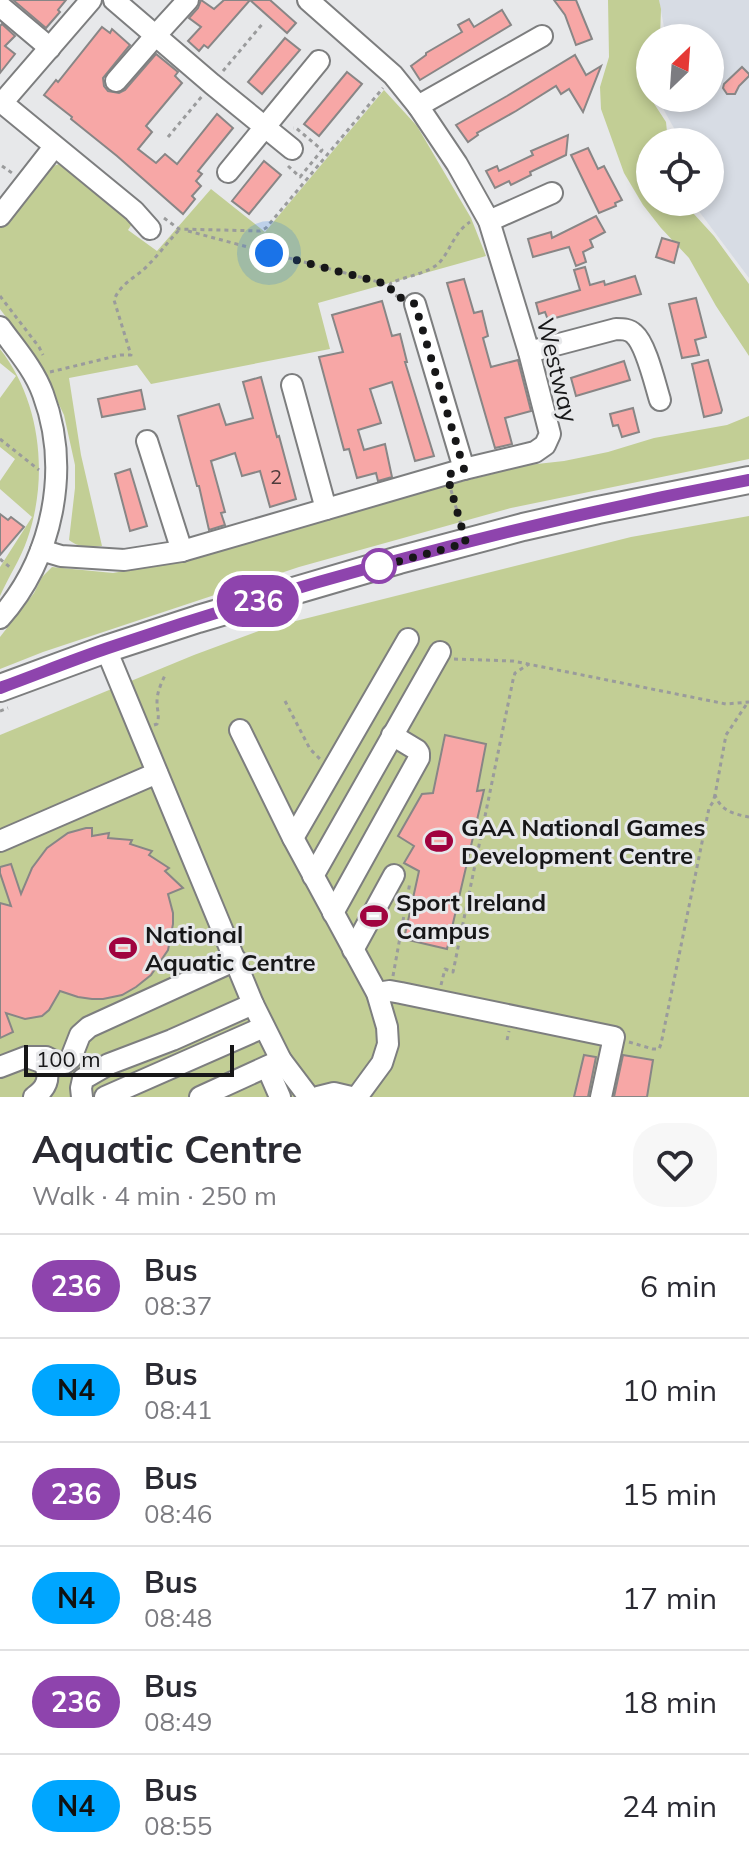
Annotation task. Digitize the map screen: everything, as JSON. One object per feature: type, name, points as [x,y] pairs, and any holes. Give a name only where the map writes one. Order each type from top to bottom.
[{"type":"main road","points":[[0,688],[106,649],[284,593],[598,510],[749,480]]},
{"type":"street","points":[[91,0],[1,102],[134,211],[154,221]]},
{"type":"street","points":[[114,0],[212,84],[270,122],[288,156]]},
{"type":"street","points":[[116,81],[188,0]]},
{"type":"street","name":"Westway","points":[[41,550],[61,556],[124,560],[182,551],[535,452],[545,445],[550,434],[489,221],[457,164],[393,75],[308,0]]},
{"type":"street","points":[[0,6],[50,48]]},
{"type":"street","points":[[418,106],[542,36]]},
{"type":"street","points":[[228,172],[319,61]]},
{"type":"street","points":[[0,216],[54,147]]},
{"type":"street","points":[[489,221],[552,193]]},
{"type":"street","points":[[415,304],[456,472]]},
{"type":"street","points":[[0,327],[42,391],[56,448],[53,511],[41,550],[17,595],[0,618]]},
{"type":"street","points":[[529,352],[625,329],[633,332],[641,343],[660,400]]},
{"type":"street","points":[[292,385],[326,509]]},
{"type":"street","points":[[147,441],[182,551]]},
{"type":"street","points":[[293,838],[408,639]]},
{"type":"street","points":[[106,649],[264,1027],[280,1097]]},
{"type":"street","points":[[313,876],[439,655]]},
{"type":"street","points":[[240,730],[353,950],[383,992],[388,1044],[382,1063],[354,1097],[334,1093],[318,1097]]},
{"type":"street","points":[[333,913],[419,758],[417,750],[392,735]]},
{"type":"street","points":[[0,841],[157,773]]},
{"type":"street","points":[[353,950],[394,875]]},
{"type":"street","points":[[0,1067],[26,1057],[46,1057],[65,1063],[71,1058],[80,1035],[89,1027],[236,960]]},
{"type":"street","points":[[383,992],[614,1037],[601,1097]]},
{"type":"street","points":[[82,1097],[83,1079],[109,1064],[253,1004]]},
{"type":"street","points":[[101,1022],[83,1043],[84,1051],[92,1060],[109,1064]]},
{"type":"street","points":[[105,1097],[264,1027]]},
{"type":"street","points":[[26,1057],[44,1063],[48,1074],[45,1087],[34,1097]]},
{"type":"street","points":[[200,1097],[274,1063]]},
{"type":"street","points":[[274,1063],[309,1097]]},
{"type":"path","points":[[168,137],[264,22]]},
{"type":"path","points":[[179,229],[260,231],[266,228],[393,75]]},
{"type":"path","points":[[270,122],[289,129],[296,128],[322,150],[300,177],[288,156]]},
{"type":"path","points":[[2,166],[15,176]]},
{"type":"path","points":[[390,285],[403,277],[431,269],[442,260],[466,224],[474,220],[489,221]]},
{"type":"path","points":[[154,221],[390,285]]},
{"type":"path","points":[[34,377],[120,355],[131,355],[114,300],[123,284],[148,265],[179,229]]},
{"type":"path","points":[[390,285],[392,294],[415,304]]},
{"type":"path","points":[[0,439],[42,472],[42,462]]},
{"type":"path","points":[[456,472],[466,543]]},
{"type":"path","points":[[0,559],[15,571],[19,563]]},
{"type":"path","points":[[439,655],[529,664],[726,704],[749,702]]},
{"type":"path","points":[[438,1001],[445,969],[453,972],[513,680],[515,673],[529,664]]},
{"type":"path","points":[[151,727],[157,724],[159,717],[158,692],[166,673]]},
{"type":"path","points":[[614,1037],[659,1049],[726,735],[749,702]]},
{"type":"path","points":[[715,795],[723,808],[749,817]]},
{"type":"path","points":[[383,992],[411,882],[396,872],[394,875]]},
{"type":"shaded area","points":[[659,0],[749,0],[749,278],[702,216],[724,216],[724,128],[674,128],[665,112],[724,112],[724,24],[663,24]]},
{"type":"green space","points":[[608,0],[659,0],[660,24],[636,24],[636,112],[660,112],[667,128],[636,128],[636,193],[624,173],[601,109],[600,87],[609,57]]},
{"type":"green space","points":[[384,90],[417,126],[471,218],[486,256],[318,303],[330,349],[151,384],[137,365],[69,378],[81,455],[102,546],[88,547],[73,543],[69,540],[75,465],[64,415],[36,357],[0,309],[0,226],[48,168],[59,164],[131,217],[132,224],[128,230],[157,251],[211,189],[265,232]]},
{"type":"green space","points":[[652,216],[696,216],[749,284],[749,356],[689,258]]},
{"type":"green space","points":[[0,349],[14,370],[25,392],[37,441],[39,466],[34,516],[27,540],[0,596],[0,567],[32,517],[0,489],[0,481],[15,459],[0,447],[0,398],[16,376],[0,363]]},
{"type":"green space","points":[[749,416],[749,459],[511,508],[299,567],[0,669],[0,637],[52,567],[113,573],[135,569],[278,528],[528,465],[608,452],[654,438],[727,425]]},
{"type":"green space","name":"Sport Ireland Campus","points":[[749,516],[749,1097],[0,1097],[0,735],[264,629],[631,537]]},
{"type":"building","points":[[13,0],[66,0],[46,28]]},
{"type":"building","points":[[201,0],[214,9],[224,0],[250,0],[208,48],[204,45],[199,51],[188,41],[201,27],[189,18]]},
{"type":"building","points":[[250,0],[270,0],[296,23],[287,33]]},
{"type":"building","points":[[554,0],[576,0],[592,39],[576,45],[565,15]]},
{"type":"building","points":[[502,10],[511,25],[420,80],[411,66],[426,53],[462,32],[458,25],[469,19],[474,27]]},
{"type":"building","points":[[2,24],[15,36],[5,46],[15,54],[0,73],[0,26]]},
{"type":"building","points":[[102,27],[110,33],[112,29],[130,45],[103,78],[108,91],[119,93],[125,90],[156,54],[178,72],[175,76],[182,83],[146,126],[152,132],[138,149],[156,163],[165,154],[177,164],[217,114],[233,128],[198,171],[202,174],[196,181],[201,186],[183,214],[44,95]]},
{"type":"building","points":[[285,38],[300,50],[262,94],[248,82]]},
{"type":"building","points":[[575,55],[586,75],[601,66],[583,112],[569,89],[561,94],[556,86],[477,133],[468,142],[456,125],[507,96]]},
{"type":"building","points":[[742,67],[749,74],[735,94],[727,94],[724,84]]},
{"type":"building","points":[[347,72],[362,84],[319,136],[304,124]]},
{"type":"building","points":[[568,135],[566,155],[511,185],[509,181],[495,188],[486,171],[497,166],[499,171],[533,155],[531,151]]},
{"type":"building","points":[[588,148],[598,169],[604,166],[622,200],[599,213],[571,155]]},
{"type":"building","points":[[264,161],[281,175],[249,214],[232,201]]},
{"type":"building","points":[[596,216],[605,232],[590,240],[593,247],[583,252],[586,262],[576,266],[569,247],[533,257],[528,239],[551,232],[552,238]]},
{"type":"building","points":[[662,238],[679,243],[674,263],[656,257]]},
{"type":"building","points":[[585,267],[590,285],[604,281],[605,285],[635,276],[641,294],[548,320],[545,312],[539,314],[536,303],[580,290],[574,270]]},
{"type":"building","points":[[464,279],[474,313],[482,311],[488,336],[483,338],[491,367],[518,360],[531,411],[505,418],[512,444],[495,448],[447,283]]},
{"type":"building","points":[[696,298],[706,337],[695,340],[699,355],[682,358],[669,304]]},
{"type":"building","points":[[382,301],[392,336],[400,334],[405,362],[434,456],[415,461],[392,382],[370,389],[381,423],[358,430],[364,450],[385,444],[392,477],[378,481],[376,473],[357,478],[349,449],[344,450],[319,357],[343,352],[332,315]]},
{"type":"building","points":[[708,360],[722,410],[721,413],[704,417],[692,364]]},
{"type":"building","points":[[624,361],[630,380],[576,396],[571,378]]},
{"type":"building","points":[[261,377],[296,499],[270,507],[260,471],[242,476],[235,453],[211,461],[225,512],[221,513],[225,525],[209,530],[178,416],[219,404],[226,425],[253,418],[243,382]]},
{"type":"building","points":[[141,390],[145,409],[102,417],[98,399]]},
{"type":"building","points":[[633,408],[639,432],[622,437],[618,425],[613,426],[610,414]]},
{"type":"building","points":[[130,469],[147,526],[130,531],[115,474]]},
{"type":"building","points":[[0,514],[8,520],[11,517],[24,527],[0,555]]},
{"type":"building","name":"GAA National Games Development Centre","points":[[445,735],[486,744],[477,791],[484,790],[447,949],[404,939],[419,871],[404,863],[414,846],[398,836],[422,794],[433,793]]},
{"type":"building","name":"National Aquatic Centre","points":[[92,828],[92,836],[109,833],[108,838],[132,840],[130,844],[152,851],[149,855],[169,868],[165,871],[183,888],[168,894],[173,924],[168,950],[151,975],[122,995],[92,999],[60,991],[42,1016],[25,1019],[6,1013],[13,1032],[0,1038],[0,903],[11,906],[0,867],[11,864],[21,894],[32,868],[47,848],[68,833]]},
{"type":"building","points":[[584,1055],[596,1057],[588,1097],[574,1097]]},
{"type":"building","points":[[623,1055],[653,1060],[647,1097],[614,1097]]},
{"type":"bus line","name":"236","points":[[0,688],[170,628],[399,560],[523,527],[749,480]]},
{"type":"place","name":"GAA National Games Development Centre","points":[[439,841]]},
{"type":"place","name":"Sport Ireland Campus","points":[[374,916]]},
{"type":"place","name":"National Aquatic Centre","points":[[123,948]]},
{"type":"route","points":[[269,253],[390,285],[392,294],[415,304],[464,469],[447,475],[466,543],[371,569],[379,566]]}]
